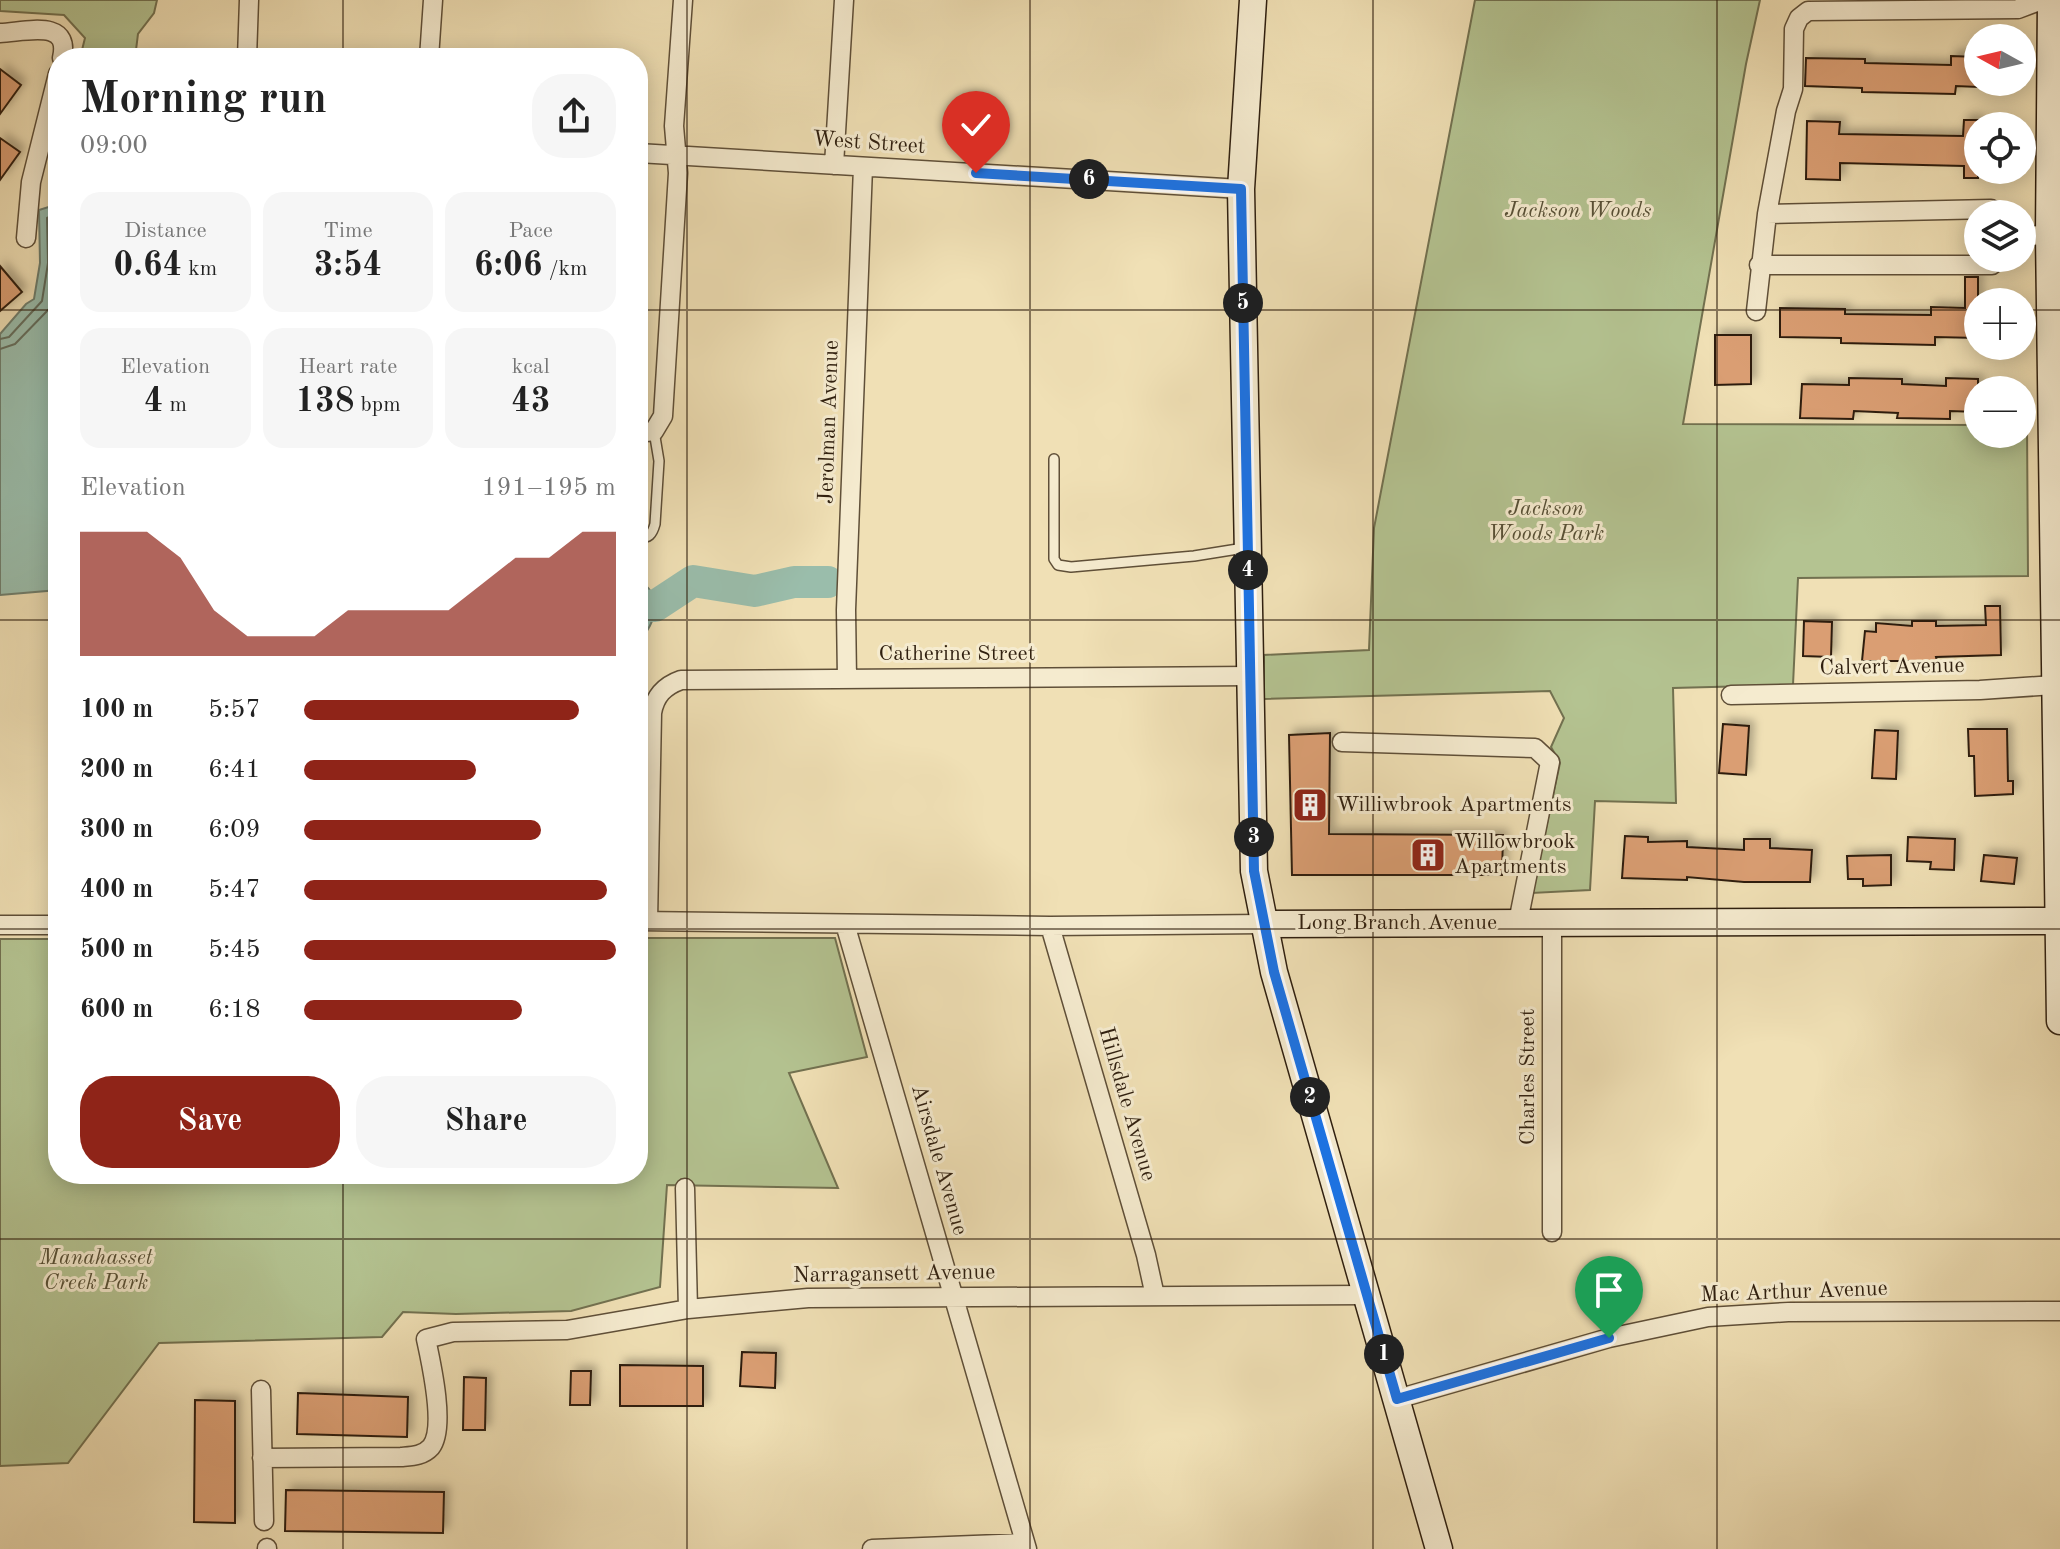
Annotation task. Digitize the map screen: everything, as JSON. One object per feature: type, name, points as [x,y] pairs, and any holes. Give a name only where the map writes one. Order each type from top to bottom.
[{"type":"street","points":[[247,48],[249,0]]},
{"type":"street","points":[[430,48],[433,0]]},
{"type":"street","points":[[648,431],[661,423],[663,416],[678,173],[674,126],[683,0]]},
{"type":"street","points":[[834,165],[844,0]]},
{"type":"street","points":[[1253,0],[1241,189],[1254,871],[1274,972],[1439,1549]]},
{"type":"street","points":[[1756,311],[1767,214],[1793,89],[1794,29],[1799,18],[1808,11],[2018,9],[2042,0]]},
{"type":"street","points":[[2051,0],[2049,235],[2060,1021]]},
{"type":"street","points":[[0,33],[52,30],[61,37],[64,48]]},
{"type":"street","points":[[26,238],[31,182],[48,114]]},
{"type":"street","name":"West Street","points":[[648,154],[1241,189]]},
{"type":"street","name":"Jerolman Avenue","points":[[847,679],[846,610],[863,167]]},
{"type":"street","points":[[1767,214],[1964,210]]},
{"type":"street","points":[[2036,235],[2049,235]]},
{"type":"street","points":[[1759,265],[1964,265]]},
{"type":"street","name":"Catherine Street","points":[[648,805],[652,713],[656,698],[665,687],[681,680],[1251,676]]},
{"type":"street","name":"Calvert Avenue","points":[[1731,695],[1980,690],[2057,685]]},
{"type":"street","points":[[1342,742],[1535,748],[1540,751],[1550,762],[1518,922]]},
{"type":"street","name":"Long Branch Avenue","points":[[648,921],[1050,926],[2060,921]]},
{"type":"street","name":"Charles Street","points":[[1552,922],[1552,1232]]},
{"type":"street","name":"Airsdale Avenue","points":[[845,924],[1026,1546]]},
{"type":"street","points":[[0,925],[48,925]]},
{"type":"street","name":"Hillsdale Avenue","points":[[1050,926],[1146,1255],[1155,1296]]},
{"type":"street","points":[[685,1188],[688,1309]]},
{"type":"street","name":"Narragansett Avenue","points":[[262,1458],[418,1456],[430,1448],[437,1436],[434,1374],[426,1339],[453,1332],[583,1328],[688,1309],[808,1298],[1367,1295]]},
{"type":"street","name":"Mac Arthur Avenue","points":[[1397,1399],[1609,1338],[1708,1317],[1788,1312],[2060,1311]]},
{"type":"street","points":[[261,1390],[264,1521]]},
{"type":"street","points":[[872,1549],[1026,1546]]},
{"type":"lane","points":[[648,436],[659,461],[655,524],[648,537]]},
{"type":"lane","points":[[1054,459],[1054,559],[1058,565],[1071,567],[1194,556],[1247,548]]},
{"type":"green space","points":[[0,0],[157,0],[154,13],[138,34],[136,48],[82,48],[85,38],[64,15],[0,11]]},
{"type":"green space","name":"Jackson Woods","points":[[1475,0],[1760,0],[1683,424],[1964,425],[1964,448],[2027,448],[2028,576],[1798,578],[1793,685],[1673,688],[1676,803],[1595,801],[1590,890],[1532,893],[1560,763],[1551,747],[1564,718],[1550,691],[1264,699],[1264,655],[1369,650],[1374,528]]},
{"type":"green space","name":"Manahasset Creek Park","points":[[648,938],[835,938],[867,1057],[789,1073],[838,1188],[667,1185],[660,1287],[571,1311],[403,1312],[382,1337],[159,1343],[68,1463],[0,1466],[0,939],[48,939],[48,1184],[648,1184]]},
{"type":"water","points":[[48,207],[48,591],[0,595],[0,334],[34,299],[40,263],[39,210]]},
{"type":"water","points":[[648,588],[654,600],[648,629]]},
{"type":"building","points":[[1951,56],[1964,56],[1964,86],[1956,86],[1955,94],[1862,92],[1862,88],[1805,86],[1806,58],[1951,65]]},
{"type":"building","points":[[0,69],[21,85],[0,114]]},
{"type":"building","points":[[1964,120],[1964,166],[1840,163],[1840,180],[1806,179],[1807,121],[1840,122],[1839,134],[1963,136]]},
{"type":"building","points":[[0,138],[20,152],[0,180]]},
{"type":"building","points":[[0,266],[22,292],[0,311]]},
{"type":"building","points":[[1965,277],[1978,277],[1978,288],[1965,288]]},
{"type":"building","points":[[1931,307],[1964,308],[1964,338],[1935,337],[1935,345],[1841,343],[1841,338],[1780,337],[1780,308],[1845,309],[1845,314],[1931,315]]},
{"type":"building","points":[[1715,335],[1751,335],[1751,384],[1715,385]]},
{"type":"building","points":[[1849,378],[1902,379],[1902,384],[1946,386],[1946,378],[1964,379],[1964,412],[1950,411],[1950,419],[1897,418],[1898,413],[1854,411],[1853,419],[1800,418],[1802,384],[1849,385]]},
{"type":"building","points":[[1985,606],[2000,606],[2001,655],[1936,657],[1937,661],[1862,661],[1865,631],[1876,632],[1876,623],[1912,626],[1912,621],[1936,621],[1936,626],[1986,625]]},
{"type":"building","points":[[1804,621],[1832,622],[1831,657],[1803,656]]},
{"type":"building","points":[[1723,724],[1749,726],[1746,775],[1719,773]]},
{"type":"building","points":[[1968,729],[2007,729],[2008,781],[2013,781],[2013,794],[1975,796],[1974,756],[1969,756]]},
{"type":"building","points":[[1875,730],[1898,731],[1896,779],[1872,778]]},
{"type":"building","points":[[1330,733],[1329,834],[1503,835],[1502,875],[1292,875],[1289,735]]},
{"type":"building","points":[[1625,836],[1648,837],[1648,842],[1687,841],[1687,847],[1744,850],[1744,839],[1770,839],[1770,848],[1812,850],[1810,882],[1622,878]]},
{"type":"building","points":[[1908,837],[1955,839],[1954,870],[1930,869],[1931,862],[1907,861]]},
{"type":"building","points":[[1891,855],[1891,885],[1863,886],[1863,879],[1848,879],[1847,856]]},
{"type":"building","points":[[1984,855],[2017,858],[2014,884],[1981,881]]},
{"type":"building","points":[[742,1352],[776,1353],[775,1388],[740,1386]]},
{"type":"building","points":[[620,1365],[703,1366],[703,1406],[620,1406]]},
{"type":"building","points":[[571,1371],[591,1371],[590,1405],[570,1405]]},
{"type":"building","points":[[464,1377],[486,1378],[485,1430],[463,1430]]},
{"type":"building","points":[[298,1393],[408,1397],[407,1437],[297,1434]]},
{"type":"building","points":[[195,1400],[235,1401],[235,1523],[194,1522]]},
{"type":"building","points":[[286,1490],[444,1492],[443,1533],[285,1531]]},
{"type":"waterway","points":[[648,606],[655,606],[693,581],[755,591],[794,582],[828,582]]},
{"type":"place","name":"Williwbrook Apartments","points":[[1310,805]]},
{"type":"place","name":"Willowbrook Apartments","points":[[1428,855]]},
{"type":"route","points":[[976,173],[1241,189],[1254,871],[1274,972],[1397,1399],[1609,1338]]},
{"type":"park label","name":"Jackson Woods Park","points":[[1546,522]]}]
